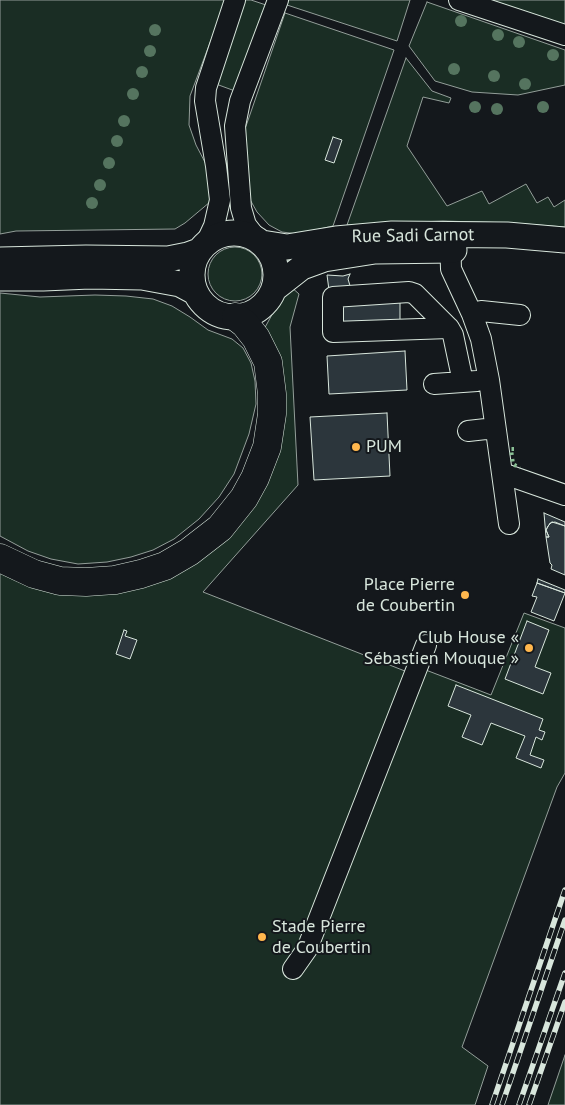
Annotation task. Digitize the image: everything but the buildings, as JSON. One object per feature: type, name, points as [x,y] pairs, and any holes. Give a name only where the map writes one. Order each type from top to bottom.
[{"type":"highway","points":[[0,558],[34,574],[60,581],[115,580],[142,574],[165,566],[195,548],[220,528],[241,503],[255,478],[267,447],[272,414],[272,394],[268,362],[256,338],[236,317]]},
{"type":"main road","points":[[0,260],[168,259],[188,255],[203,247],[216,236],[234,232],[246,234],[260,241],[270,252],[277,276],[269,300],[260,309],[248,315],[236,317],[214,312],[201,302],[195,292],[192,270],[194,260],[203,247]]},
{"type":"main road","name":"Rue Sadi Carnot","points":[[274,289],[302,267],[324,258],[507,235],[565,240]]},
{"type":"main road","name":"Rue Sadi Carnot","points":[[260,241],[286,247],[361,236],[565,250]]},
{"type":"main road","points":[[0,278],[142,277],[180,284],[195,292]]},
{"type":"lane","points":[[203,247],[214,226],[220,200],[205,101],[206,88],[235,0]]},
{"type":"lane","points":[[260,241],[246,225],[241,208],[235,126],[238,107],[278,0]]},
{"type":"lane","points":[[459,0],[565,35]]},
{"type":"lane","points":[[205,101],[238,107]]},
{"type":"lane","points":[[450,242],[451,269],[472,314],[481,339],[488,380],[500,406],[495,428],[509,524]]},
{"type":"lane","points":[[449,328],[333,332],[333,297],[409,292],[415,294],[449,328],[453,335],[463,382]]},
{"type":"lane","points":[[472,314],[481,310],[520,315]]},
{"type":"lane","points":[[434,384],[488,380]]},
{"type":"lane","points":[[468,431],[495,428]]},
{"type":"lane","points":[[502,474],[565,495]]},
{"type":"lane","points":[[294,969],[307,949],[426,645]]},
{"type":"green space","points":[[0,0],[226,0],[190,96],[189,125],[196,145],[208,168],[210,202],[175,229],[16,231],[0,234]]},
{"type":"green space","points":[[245,0],[266,5],[235,91],[216,84]]},
{"type":"green space","points":[[288,0],[410,0],[397,41],[287,5]]},
{"type":"green space","points":[[477,0],[565,0],[565,31]]},
{"type":"green space","points":[[427,2],[565,50],[565,85],[518,95],[472,92],[435,81],[409,46]]},
{"type":"green space","points":[[285,13],[394,50],[333,226],[298,234],[282,232],[269,225],[257,212],[248,196],[245,129]]},
{"type":"green space","points":[[406,58],[432,91],[451,98],[449,103],[423,97],[407,146],[447,206],[482,191],[489,204],[526,184],[537,203],[548,197],[554,207],[565,200],[565,227],[443,221],[347,225]]},
{"type":"green space","points":[[235,247],[245,249],[254,255],[260,264],[262,274],[260,284],[254,293],[245,299],[235,301],[225,299],[216,293],[210,284],[208,274],[210,264],[216,255],[225,249]]},
{"type":"green space","name":"Stade Pierre de Coubertin","points":[[290,286],[299,294],[290,327],[298,485],[203,592],[410,673],[418,667],[491,695],[524,613],[565,628],[565,773],[557,787],[462,1047],[488,1066],[475,1105],[0,1105],[0,569],[121,591],[255,500],[263,331]]},
{"type":"green space","points":[[0,293],[40,297],[95,295],[153,299],[172,306],[208,330],[232,339],[243,348],[251,363],[255,381],[256,404],[249,434],[234,474],[219,497],[199,519],[174,539],[153,550],[131,557],[107,562],[78,564],[51,559],[28,551],[0,536]]},
{"type":"green space","points":[[565,1055],[565,1105],[548,1105]]},
{"type":"railway","points":[[492,1105],[565,890]]},
{"type":"railway","points":[[502,1105],[565,920]]},
{"type":"railway","points":[[519,1105],[565,973]]},
{"type":"railway","points":[[529,1105],[565,1002]]},
{"type":"hedge","points":[[514,449],[511,449],[513,464],[520,468]]},
{"type":"place","name":"PUM","points":[[356,447]]},
{"type":"place","name":"Place Pierre de Coubertin","points":[[465,595]]},
{"type":"place","name":"Club House « Sébastien Mouque »","points":[[529,648]]},
{"type":"place","name":"Stade Pierre de Coubertin","points":[[262,937]]}]
